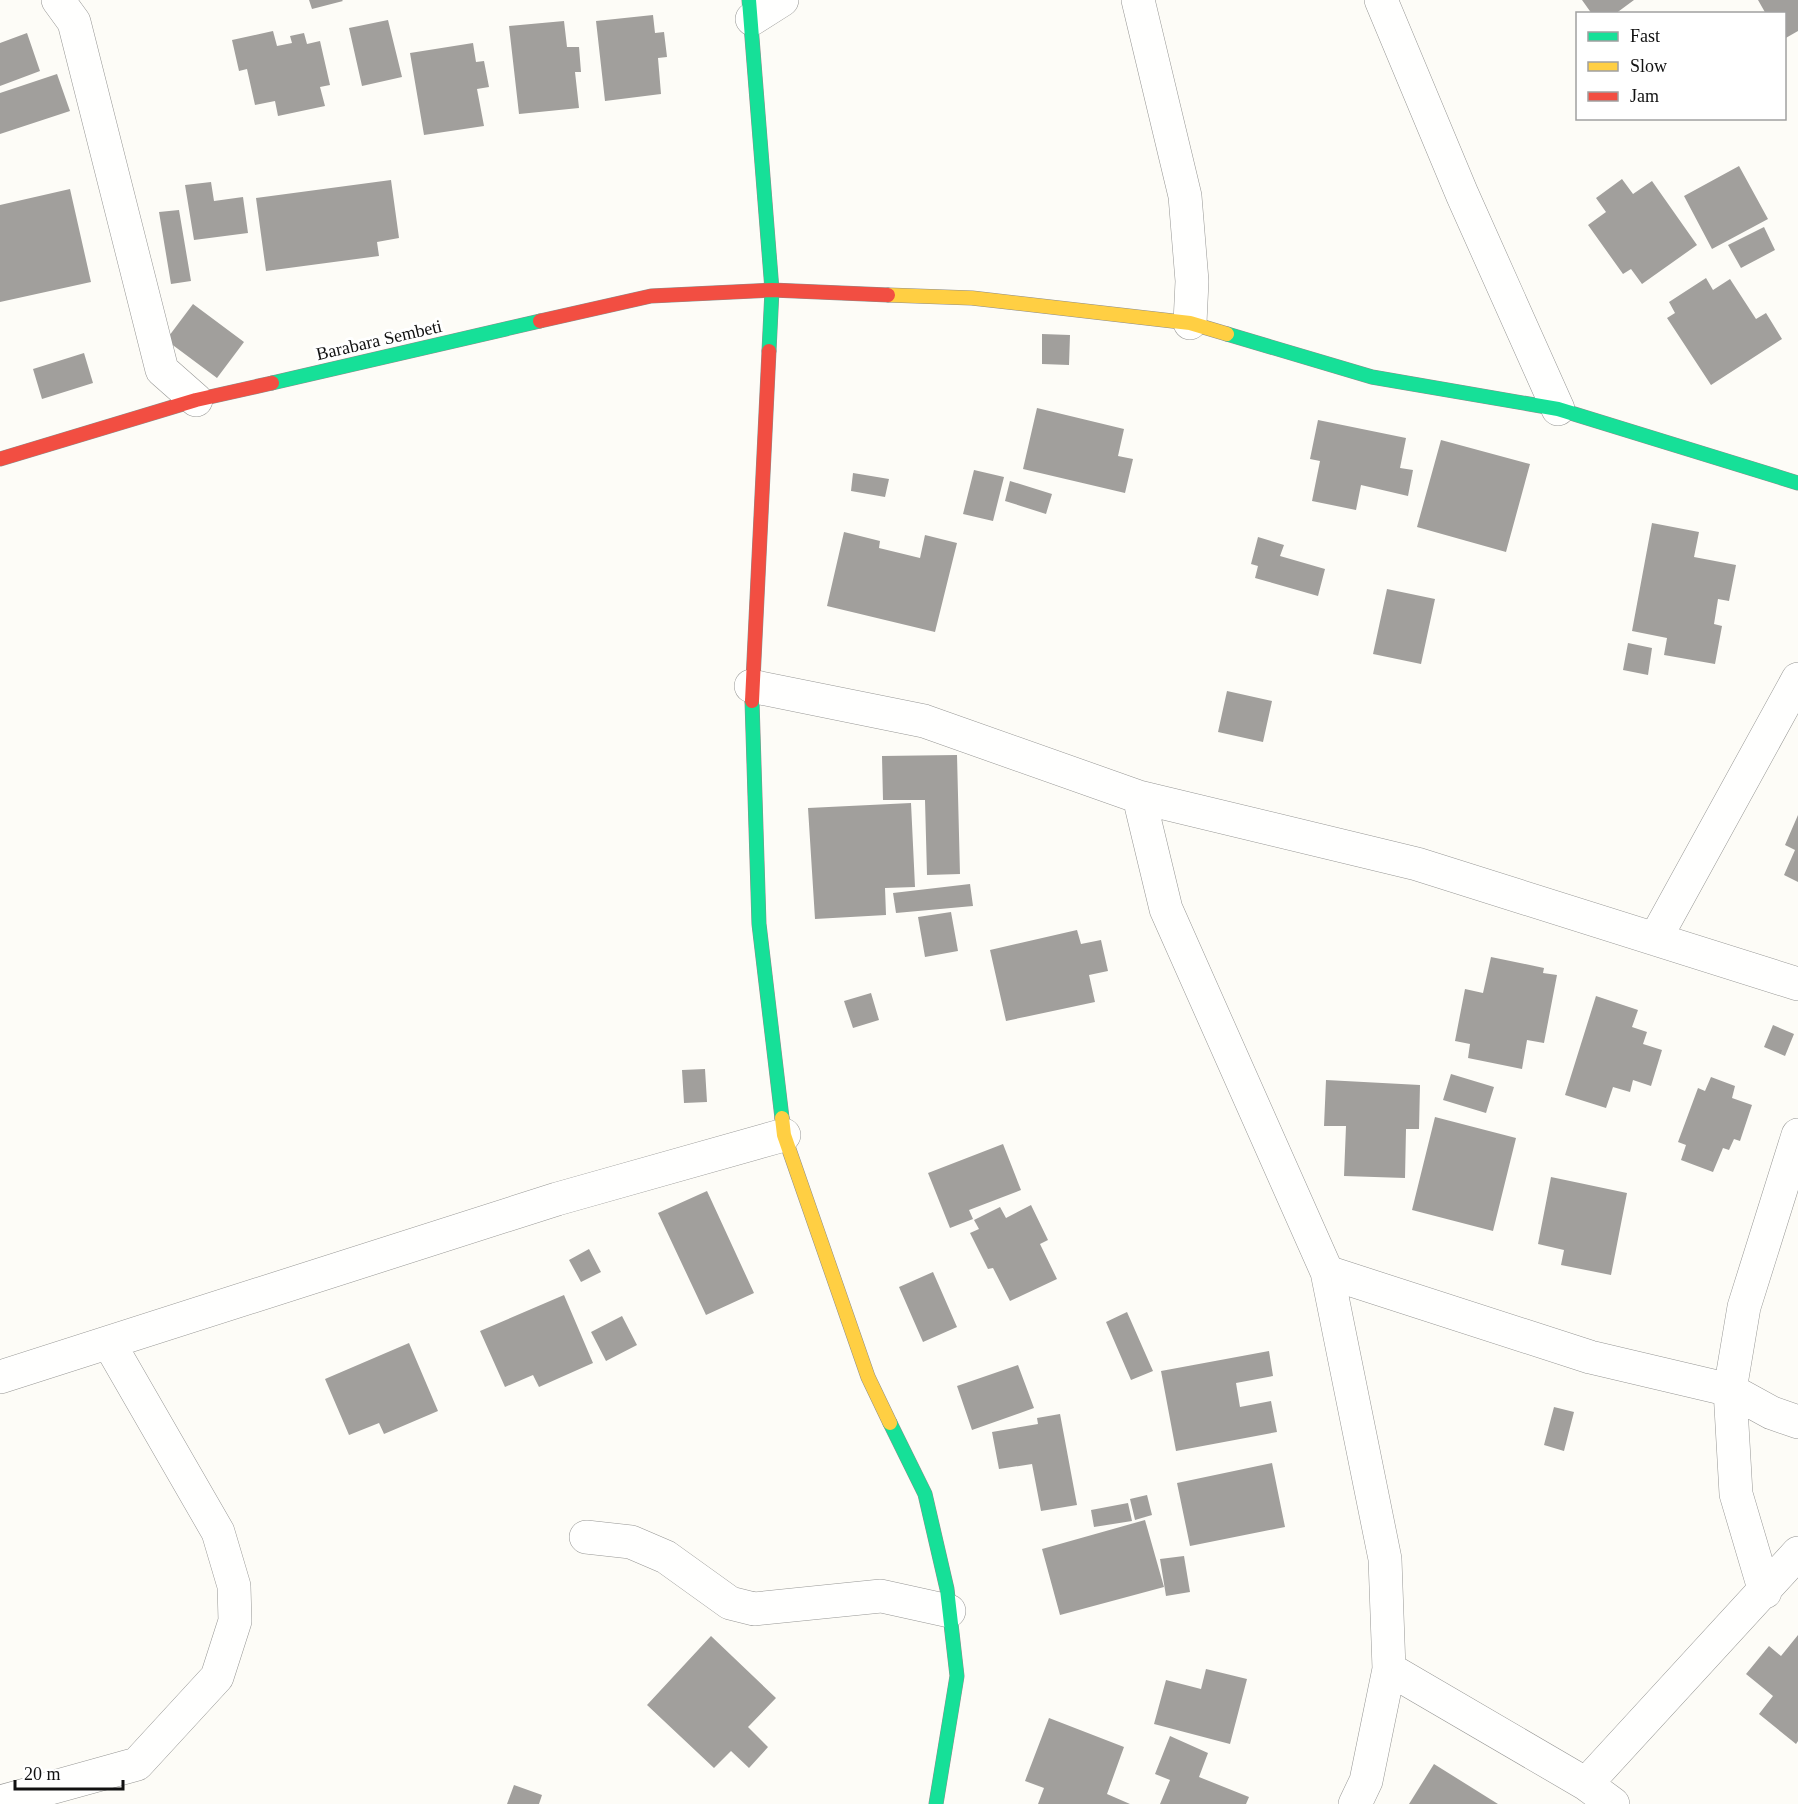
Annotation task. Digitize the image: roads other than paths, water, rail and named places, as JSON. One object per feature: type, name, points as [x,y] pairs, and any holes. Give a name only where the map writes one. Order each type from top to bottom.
[{"type":"street","points":[[58,0],[74,22],[162,370],[196,400]]},
{"type":"street","points":[[782,0],[750,9],[772,290],[750,686],[759,924],[784,1135],[868,1377],[925,1494],[949,1611],[957,1676],[936,1804]]},
{"type":"street","points":[[1138,0],[1185,196],[1192,281],[1190,323]]},
{"type":"street","points":[[1381,0],[1462,194],[1558,409]]},
{"type":"street","name":"Barabara Sembeti","points":[[0,459],[196,400],[651,296],[772,290],[972,298],[1190,323],[1372,377],[1558,409],[1798,483]]},
{"type":"street","points":[[1655,939],[1798,679]]},
{"type":"street","points":[[750,686],[924,721],[1139,797],[1417,864],[1798,984]]},
{"type":"street","points":[[1139,797],[1166,909],[1327,1272],[1386,1559],[1389,1669],[1366,1781],[1355,1804]]},
{"type":"street","points":[[0,1377],[557,1199],[784,1135]]},
{"type":"street","points":[[1765,1592],[1736,1494],[1730,1390],[1744,1307],[1798,1136]]},
{"type":"street","points":[[1327,1272],[1590,1357],[1730,1390],[1772,1413],[1798,1422]]},
{"type":"street","points":[[0,1802],[137,1764],[218,1677],[235,1622],[234,1586],[218,1532],[109,1343]]},
{"type":"street","points":[[586,1537],[631,1542],[666,1557],[730,1603],[754,1609],[881,1596],[949,1611]]},
{"type":"street","points":[[1587,1784],[1765,1592],[1798,1553]]},
{"type":"street","points":[[1389,1669],[1587,1784],[1613,1804]]}]
